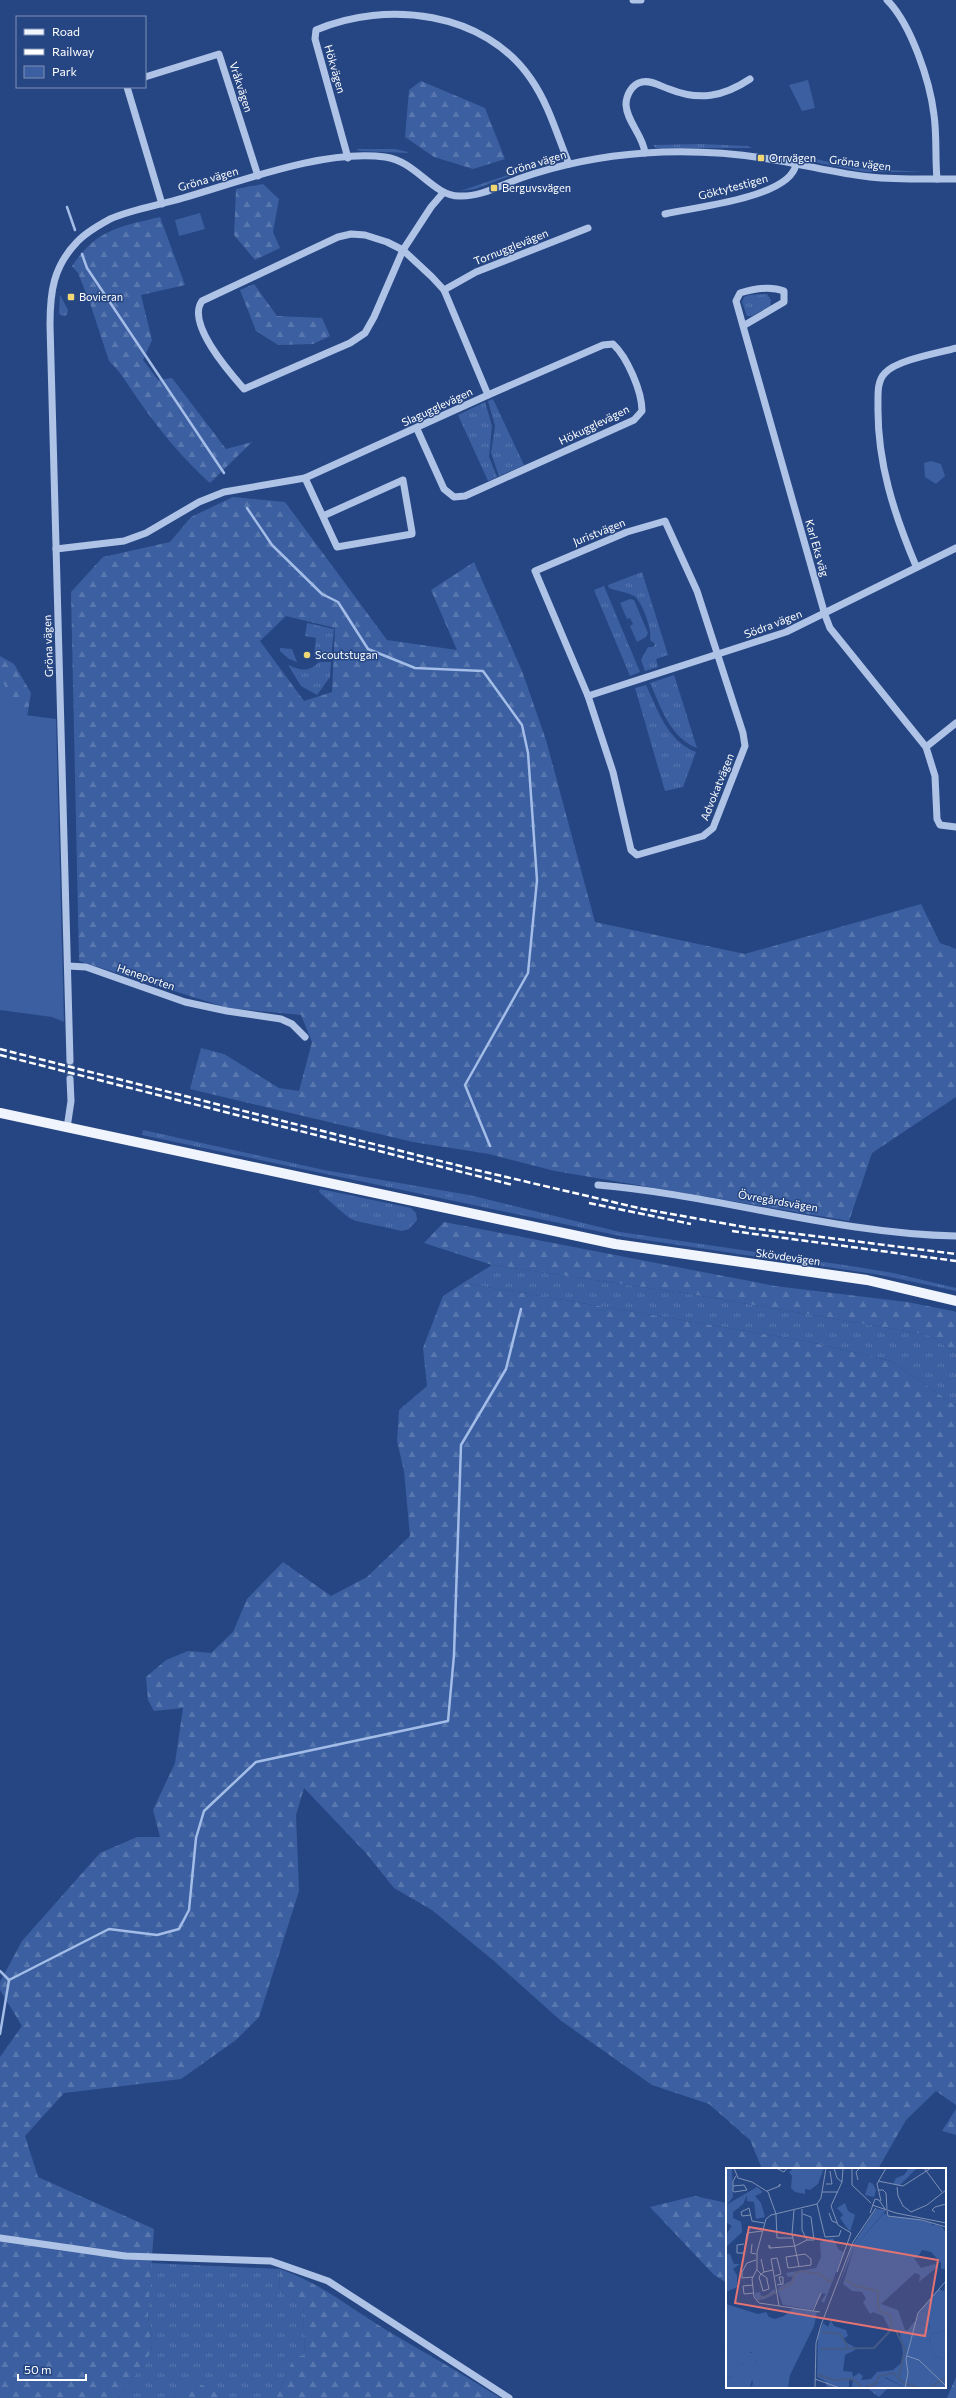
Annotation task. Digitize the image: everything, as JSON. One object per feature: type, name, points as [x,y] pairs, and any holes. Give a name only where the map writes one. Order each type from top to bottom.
[{"type":"main road","name":"Skövdevägen","points":[[0,1113],[615,1244],[867,1280],[956,1301]]},
{"type":"street","points":[[887,0],[906,27],[930,92],[934,114],[938,179]]},
{"type":"street","name":"Hökvägen","points":[[348,158],[315,39],[316,30],[325,26],[367,15],[401,11],[429,14],[460,24],[486,38],[510,56],[531,78],[541,95],[569,164]]},
{"type":"street","name":"Vråkvägen","points":[[146,77],[218,54],[258,176]]},
{"type":"street","points":[[645,153],[643,140],[626,107],[629,93],[637,84],[650,82],[674,91],[707,96],[730,92],[750,79]]},
{"type":"street","points":[[126,88],[162,204]]},
{"type":"street","name":"Gröna vägen","points":[[68,966],[50,292],[62,261],[77,242],[90,230],[112,218],[295,166],[368,156],[396,158],[417,170],[443,193],[456,196],[473,196],[522,178],[569,164],[645,153],[726,154],[796,164],[872,178],[956,179]]},
{"type":"street","name":"Göktytestigen","points":[[665,214],[713,205],[773,188],[790,176],[795,169],[796,164]]},
{"type":"street","points":[[403,250],[365,235],[352,234],[338,237],[202,301],[198,306],[198,312],[206,335],[218,358],[244,389],[252,387],[350,343],[365,333],[375,316],[403,250],[443,193]]},
{"type":"street","name":"Tornugglevägen","points":[[444,290],[476,272],[588,228]]},
{"type":"street","name":"Slagugglevägen","points":[[56,549],[124,540],[146,533],[198,502],[224,492],[305,478],[417,429],[488,395],[444,290],[403,250]]},
{"type":"street","name":"Karl Eks väg","points":[[743,326],[778,307],[784,302],[784,291],[778,289],[749,290],[740,293],[736,301],[743,326],[825,615],[830,628],[926,747]]},
{"type":"street","name":"Hökugglevägen","points":[[417,429],[444,489],[454,497],[465,496],[634,420],[642,411],[642,398],[621,352],[613,344],[603,345],[488,395]]},
{"type":"street","points":[[916,566],[901,531],[890,498],[884,469],[878,420],[879,385],[883,375],[892,367],[956,348]]},
{"type":"street","points":[[305,478],[337,547],[412,534],[403,480],[323,516]]},
{"type":"street","name":"Juristvägen","points":[[588,696],[535,571],[627,532],[665,521],[693,580],[717,655]]},
{"type":"street","name":"Södra vägen","points":[[588,696],[786,632],[825,615],[916,566],[956,548]]},
{"type":"street","name":"Advokatvägen","points":[[588,696],[613,772],[631,850],[637,855],[643,855],[703,836],[712,828],[745,746],[741,726],[717,655]]},
{"type":"street","points":[[956,723],[926,747],[935,776],[937,819],[940,825],[956,827]]},
{"type":"street","points":[[68,966],[70,1061]]},
{"type":"street","name":"Heneporten","points":[[68,966],[86,967],[205,1007],[281,1019],[292,1024],[305,1037]]},
{"type":"street","points":[[67,1128],[71,1101],[70,1078]]},
{"type":"street","name":"Övregårdsvägen","points":[[598,1185],[643,1189],[864,1227],[929,1235],[956,1236]]},
{"type":"street","points":[[0,2238],[125,2256],[270,2261],[328,2281],[509,2398]]},
{"type":"green space","points":[[808,80],[815,108],[802,111],[789,85]]},
{"type":"green space","points":[[421,81],[485,108],[505,159],[473,169],[434,157],[405,137],[409,90]]},
{"type":"green space","points":[[701,144],[747,146],[752,148],[656,148],[653,145]]},
{"type":"green space","points":[[356,149],[395,149],[408,152],[360,151]]},
{"type":"green space","points":[[816,159],[855,168],[924,172],[865,172],[814,162]]},
{"type":"green space","points":[[553,160],[475,189],[460,191]]},
{"type":"green space","points":[[263,184],[279,199],[273,232],[280,248],[255,260],[234,235],[236,189]]},
{"type":"green space","points":[[200,213],[205,229],[179,236],[175,220]]},
{"type":"green space","points":[[160,217],[185,285],[141,295],[152,340],[143,360],[158,380],[172,378],[226,449],[252,442],[210,483],[165,436],[122,376],[109,361],[90,303],[78,273],[72,266],[91,244],[110,231]]},
{"type":"green space","points":[[254,284],[277,316],[322,318],[330,336],[313,344],[278,345],[256,331],[240,290]]},
{"type":"green space","points":[[767,294],[771,300],[770,306],[752,316],[747,316],[742,302],[744,297],[749,295]]},
{"type":"green space","points":[[60,295],[68,310],[67,315],[64,316],[59,314]]},
{"type":"green space","points":[[493,399],[524,465],[499,476],[491,453],[495,426],[488,401]]},
{"type":"green space","points":[[485,402],[492,426],[489,457],[497,477],[488,481],[458,415]]},
{"type":"green space","points":[[931,461],[941,464],[945,476],[936,484],[925,477],[924,463]]},
{"type":"green space","points":[[233,497],[285,502],[387,640],[457,650],[431,590],[474,562],[522,671],[546,740],[595,922],[745,954],[921,904],[940,943],[956,949],[956,1097],[872,1153],[849,1221],[555,1171],[489,1154],[413,1142],[190,1089],[201,1048],[224,1054],[279,1088],[299,1091],[312,1042],[301,1015],[228,1008],[79,961],[71,592],[103,557],[170,542],[191,517]],"holes":[[[286,616],[335,628],[332,692],[304,701],[260,641]]]},
{"type":"green space","points":[[642,572],[668,655],[656,659],[658,667],[645,671],[641,660],[648,647],[653,647],[655,644],[650,640],[650,630],[643,609],[637,598],[628,593],[609,588],[608,585]]},
{"type":"green space","points":[[604,586],[640,672],[630,676],[594,590]]},
{"type":"green space","points":[[630,599],[634,600],[648,633],[646,637],[637,642],[630,626],[633,624],[630,618],[627,619],[620,603]]},
{"type":"green space","points":[[307,623],[334,629],[331,659],[317,659],[314,655],[316,638],[305,636]]},
{"type":"green space","points":[[280,648],[292,649],[297,662],[289,659],[280,651]]},
{"type":"green space","points":[[0,656],[14,664],[31,693],[22,747],[0,781]]},
{"type":"green space","points":[[319,662],[331,662],[330,677],[317,695],[301,686],[288,665],[305,670],[312,668]]},
{"type":"green space","points":[[674,675],[697,748],[680,737],[673,729],[650,683]]},
{"type":"green space","points":[[0,679],[25,715],[56,719],[64,1022],[52,1017],[0,1010]]},
{"type":"green space","points":[[646,685],[659,714],[671,733],[686,747],[696,752],[683,787],[665,791],[635,688]]},
{"type":"green space","points":[[143,1130],[324,1170],[469,1195],[620,1232],[893,1273],[956,1288],[956,1291],[881,1275],[625,1237],[142,1135]]},
{"type":"green space","points":[[320,1189],[411,1208],[416,1213],[417,1220],[409,1229],[402,1231],[356,1221],[349,1218],[319,1192]]},
{"type":"green space","points":[[444,1222],[775,1286],[907,1302],[953,1311],[956,1312],[956,1353],[929,1335],[684,1293],[492,1265],[424,1243]]},
{"type":"green space","points":[[492,1265],[684,1293],[929,1335],[956,1353],[956,1406],[891,1361],[806,1341],[463,1283]]},
{"type":"green space","points":[[463,1283],[806,1341],[891,1361],[956,1406],[956,2105],[936,2091],[906,2120],[879,2168],[762,2168],[750,2140],[709,2104],[652,2085],[560,2020],[494,1961],[432,1910],[394,1888],[365,1852],[304,1788],[296,1815],[299,1891],[259,2017],[236,2040],[181,2079],[64,2093],[25,2136],[38,2177],[154,2229],[148,2312],[152,2351],[119,2398],[0,2398],[0,2057],[22,2026],[0,1990],[0,1982],[22,1941],[100,1853],[137,1837],[160,1837],[153,1810],[175,1763],[183,1708],[154,1711],[148,1700],[146,1677],[166,1660],[188,1651],[211,1653],[233,1632],[247,1599],[283,1562],[331,1596],[367,1577],[410,1536],[404,1471],[397,1441],[399,1410],[427,1386],[423,1348],[443,1296]]},
{"type":"green space","points":[[956,2109],[956,2135],[942,2131]]},
{"type":"green space","points":[[695,2196],[726,2203],[726,2282],[714,2275],[650,2207]]},
{"type":"green space","points":[[150,2263],[280,2269],[279,2292],[303,2304],[305,2355],[294,2357],[276,2398],[225,2398],[193,2381],[173,2398],[119,2398],[152,2350],[148,2312]]},
{"type":"green space","points":[[280,2269],[308,2281],[336,2297],[388,2331],[500,2398],[276,2398],[294,2357],[305,2355],[303,2305],[279,2292]]},
{"type":"green space","points":[[956,2377],[956,2398],[947,2398]]},
{"type":"green space","points":[[193,2380],[225,2398],[173,2398]]},
{"type":"green space","points":[[867,2388],[888,2388],[879,2397]]},
{"type":"waterway","points":[[67,207],[75,230]]},
{"type":"waterway","points":[[82,254],[87,268],[224,473]]},
{"type":"waterway","points":[[247,508],[272,545],[322,594],[338,602],[368,649],[415,668],[483,671],[522,725],[528,753],[537,880],[528,973],[465,1085],[490,1146]]},
{"type":"waterway","points":[[9,1980],[109,1929],[157,1935],[179,1929],[189,1910],[196,1838],[204,1811],[256,1762],[448,1721],[454,1655],[461,1445],[506,1369],[521,1309]]},
{"type":"waterway","points":[[0,1971],[9,1980]]},
{"type":"waterway","points":[[0,2034],[9,1980]]},
{"type":"tunnel","points":[[70,1061],[70,1079]]},
{"type":"railway","points":[[0,1049],[472,1169],[643,1209],[750,1228],[956,1254]]},
{"type":"railway","points":[[0,1055],[513,1185]]},
{"type":"railway","points":[[589,1203],[691,1224]]},
{"type":"railway","points":[[732,1231],[956,1261]]},
{"type":"place","name":"Orrvägen","points":[[761,158]]},
{"type":"place","name":"Berguvsvägen","points":[[494,188]]},
{"type":"place","name":"Bovieran","points":[[71,297]]},
{"type":"place","name":"Scoutstugan","points":[[307,655]]}]
